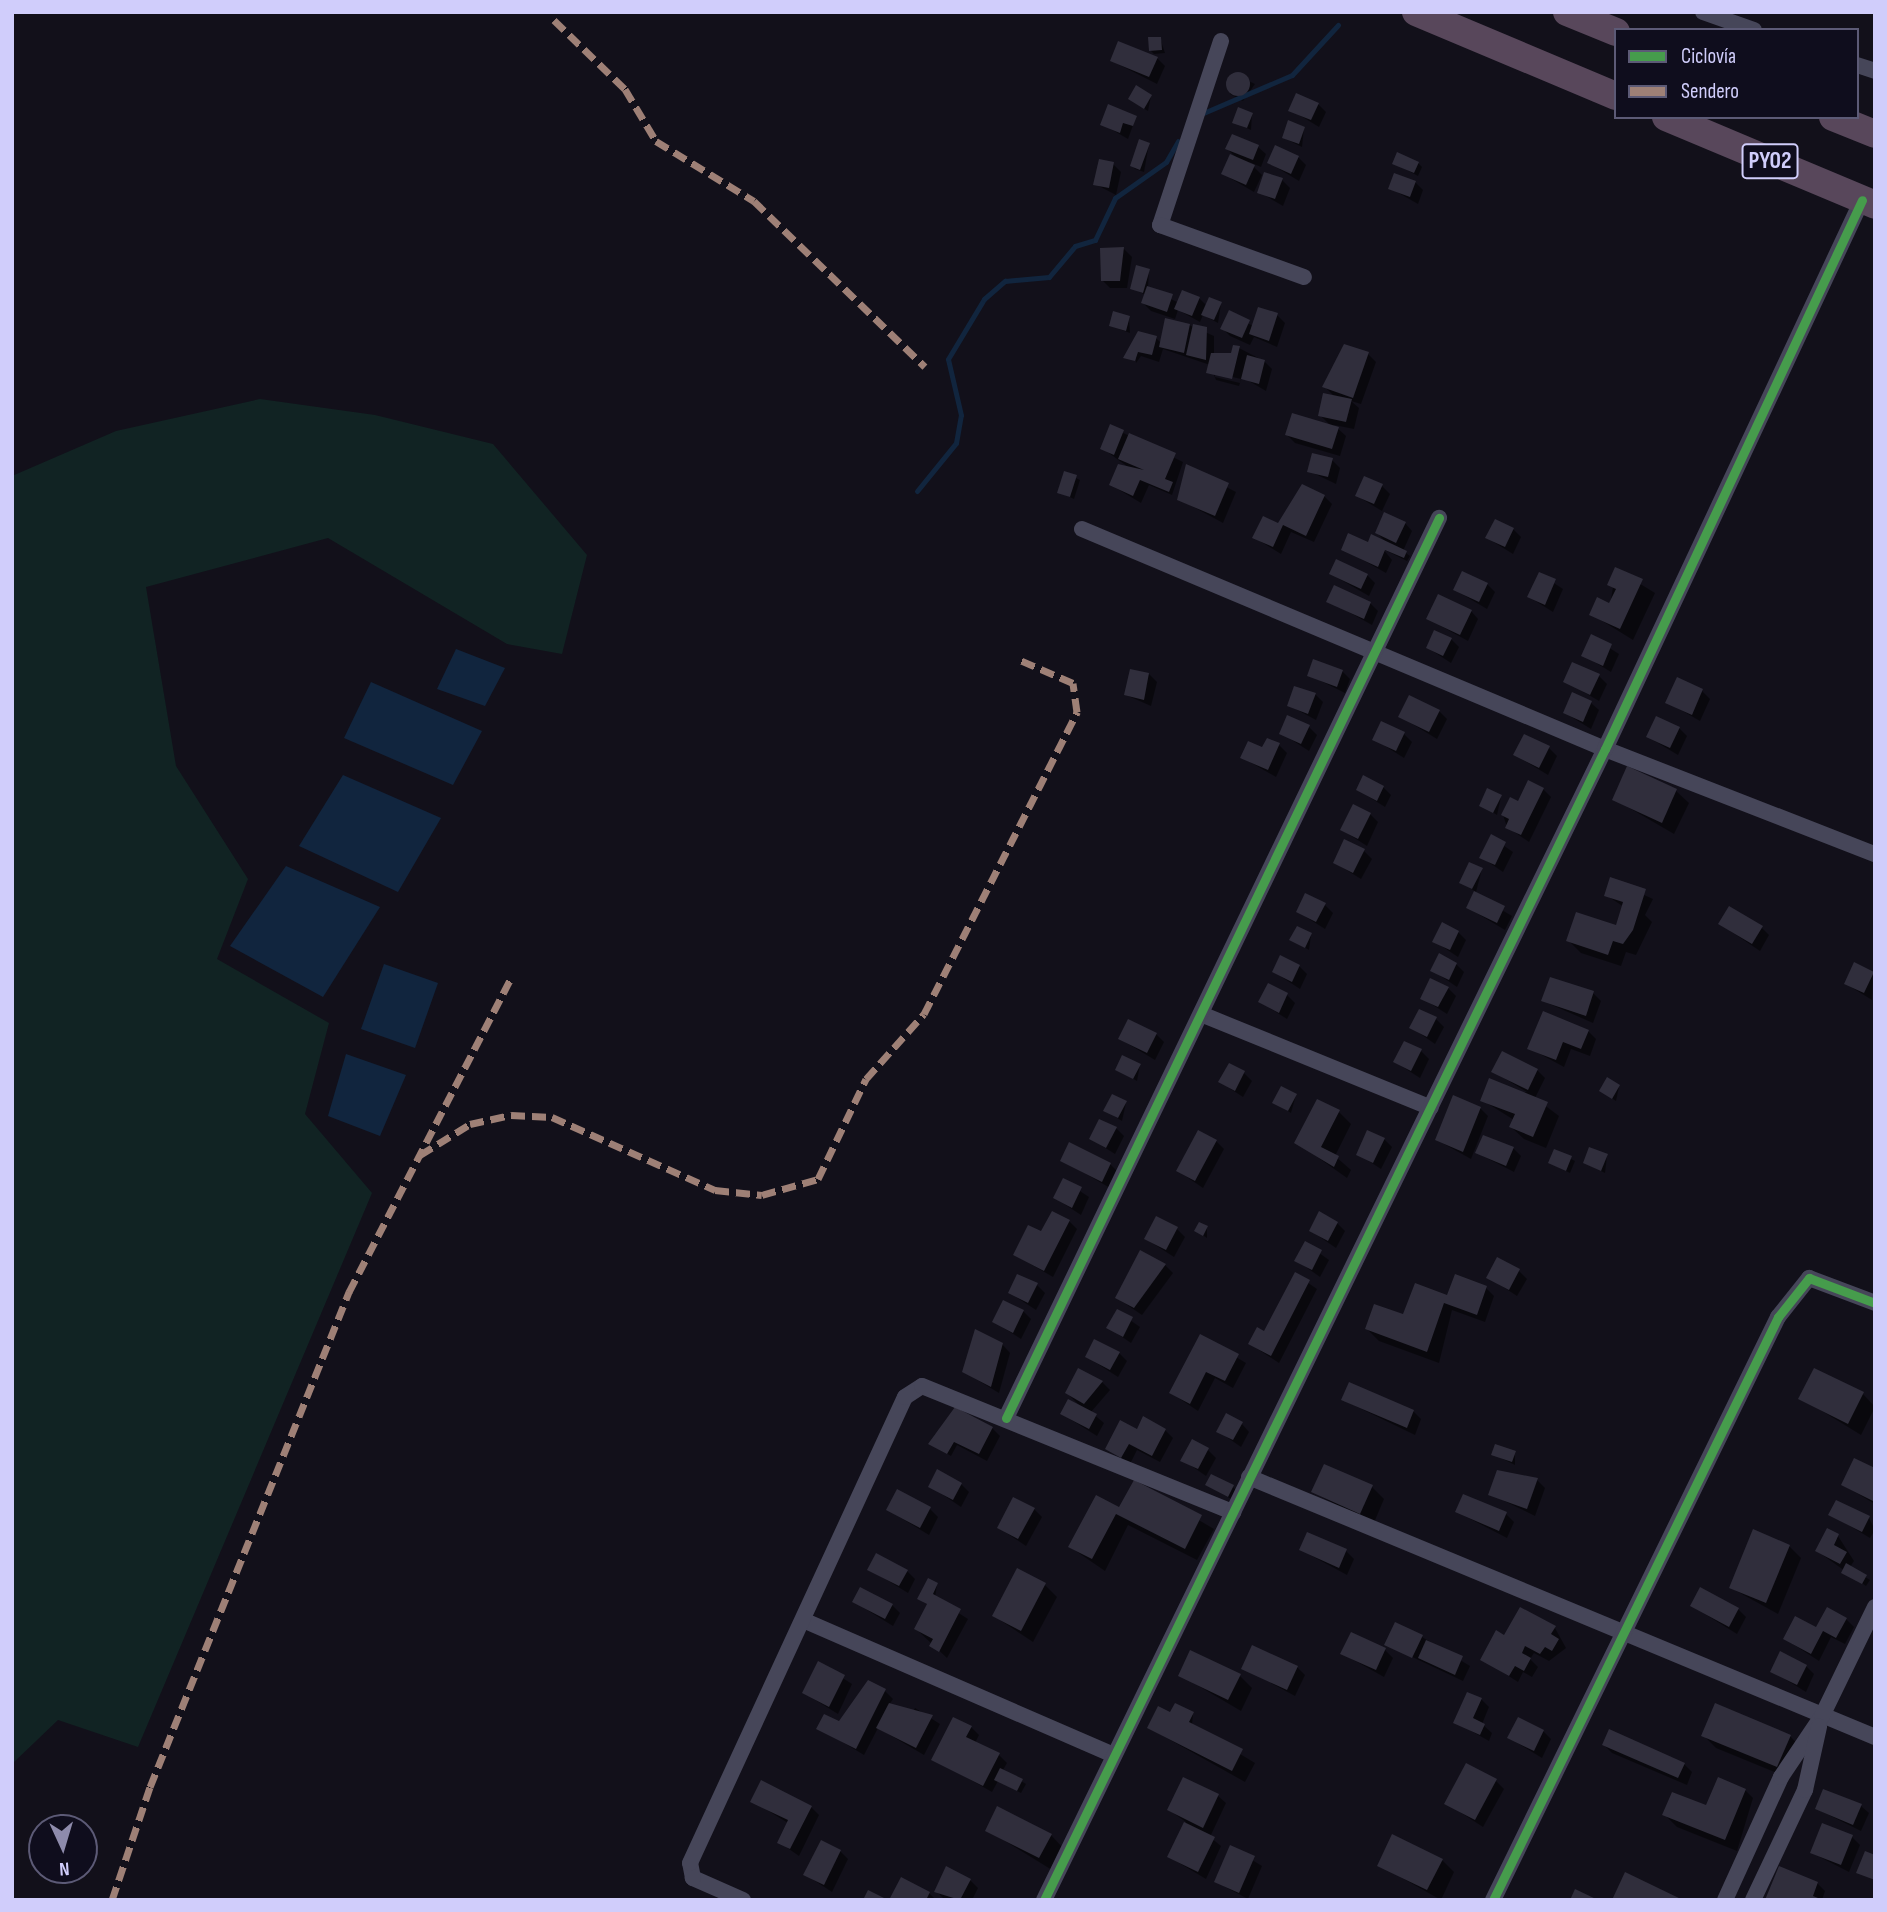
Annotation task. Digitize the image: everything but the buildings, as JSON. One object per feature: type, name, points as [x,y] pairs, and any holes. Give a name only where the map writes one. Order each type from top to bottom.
[{"type":"highway","points":[[1416,12],[1614,95]]},
{"type":"highway","points":[[1567,12],[1614,31]]},
{"type":"highway","name":"PY02","points":[[1671,119],[1868,202]]},
{"type":"highway","points":[[1838,119],[1875,134]]},
{"type":"street","points":[[1703,12],[1748,28]]},
{"type":"street","points":[[1221,41],[1160,225],[1304,277]]},
{"type":"street","points":[[1044,1900],[1605,749],[1868,202]]},
{"type":"street","points":[[1006,1418],[1439,518]]},
{"type":"street","points":[[1082,529],[1605,749],[1875,854]]},
{"type":"street","points":[[1201,1014],[1430,1108]]},
{"type":"street","points":[[1493,1900],[1778,1317],[1809,1278],[1875,1303]]},
{"type":"street","points":[[743,1900],[693,1878],[690,1863],[905,1396],[922,1386],[1233,1512]]},
{"type":"street","points":[[1249,1477],[1875,1737]]},
{"type":"street","points":[[1725,1900],[1781,1777],[1822,1717],[1875,1607]]},
{"type":"street","points":[[803,1620],[1114,1755]]},
{"type":"street","points":[[1753,1900],[1805,1790],[1822,1717]]},
{"type":"shaded area","points":[[260,399],[375,415],[493,444],[587,555],[562,654],[507,644],[328,538],[146,587],[176,766],[248,879],[217,959],[329,1023],[305,1114],[372,1193],[138,1747],[58,1720],[12,1764],[12,476],[116,431]]},
{"type":"water","points":[[456,649],[505,668],[485,706],[437,689]]},
{"type":"water","points":[[371,682],[482,731],[453,785],[344,738]]},
{"type":"water","points":[[343,775],[441,818],[398,892],[299,846]]},
{"type":"water","points":[[286,866],[380,907],[323,997],[230,946]]},
{"type":"water","points":[[384,964],[438,983],[415,1048],[361,1029]]},
{"type":"water","points":[[346,1054],[406,1075],[380,1136],[328,1116]]},
{"type":"waterway","points":[[1201,114],[1292,75],[1338,25]]},
{"type":"waterway","points":[[917,491],[956,443],[961,415],[948,359],[984,299],[1005,281],[1049,277],[1075,246],[1095,240],[1115,198],[1166,162],[1178,141]]},
{"type":"marked path","points":[[554,20],[625,89],[656,141],[754,201],[925,367]]},
{"type":"marked path","points":[[420,1155],[470,1124],[511,1115],[552,1117],[715,1190],[762,1195],[818,1179],[866,1079],[924,1014],[1077,712],[1073,683],[1020,660]]},
{"type":"marked path","points":[[112,1900],[150,1787],[349,1292],[512,976]]},
{"type":"cycle path","points":[[1044,1900],[1605,749],[1862,200]]},
{"type":"cycle path","points":[[1006,1418],[1439,518]]},
{"type":"cycle path","points":[[1493,1900],[1778,1317],[1809,1278],[1875,1303]]}]
